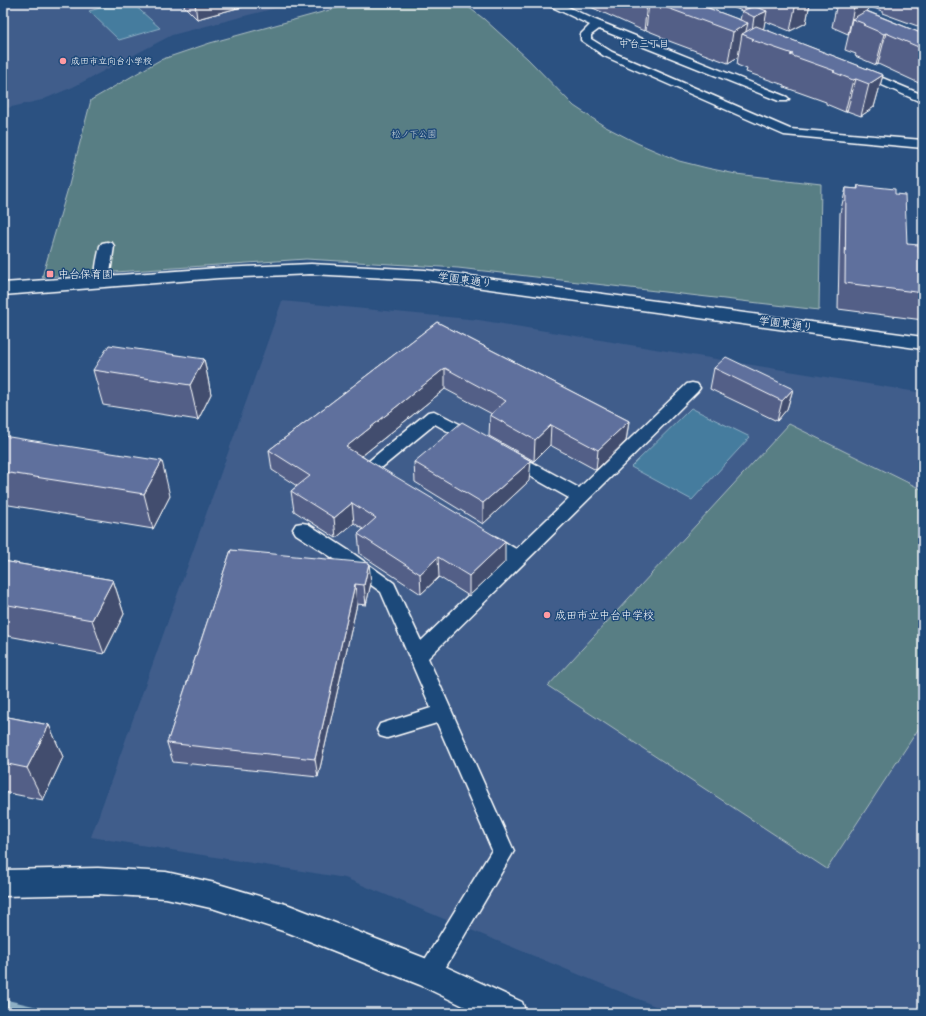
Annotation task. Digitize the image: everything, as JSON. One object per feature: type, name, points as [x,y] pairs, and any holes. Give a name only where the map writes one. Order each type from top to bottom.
[{"type":"street","name":"学園東通り","points":[[3,289],[219,273],[310,269],[425,275],[923,343]]},
{"type":"street","points":[[3,884],[47,881],[106,882],[166,886],[216,896],[289,919],[430,974],[511,1013]]},
{"type":"lane","points":[[552,3],[598,24],[783,99],[754,117]]},
{"type":"lane","points":[[598,24],[586,34],[586,40],[608,54],[788,132],[923,144]]},
{"type":"lane","points":[[850,67],[923,98]]},
{"type":"lane","points":[[104,282],[103,273],[107,246]]},
{"type":"lane","points":[[417,657],[692,388]]},
{"type":"lane","points":[[396,486],[369,470],[434,416],[581,497]]},
{"type":"lane","points":[[302,530],[345,557],[388,588],[503,850],[430,974]]},
{"type":"lane","points":[[470,531],[518,559]]},
{"type":"lane","points":[[387,730],[442,713]]},
{"type":"shaded area","name":"成田市立向台小学校","points":[[3,3],[295,3],[172,35],[73,87],[42,100],[3,109]]},
{"type":"shaded area","points":[[119,3],[132,3],[160,28],[119,40],[89,11]]},
{"type":"shaded area","name":"成田市立中台中学校","points":[[282,301],[479,320],[923,393],[923,1013],[672,1013],[345,878],[91,837]]},
{"type":"shaded area","points":[[691,408],[750,437],[692,500],[631,467]]},
{"type":"green space","name":"松ノ下公園","points":[[355,3],[463,3],[484,19],[528,59],[574,106],[604,126],[637,143],[679,161],[707,168],[736,174],[821,184],[819,310],[458,268],[306,259],[42,277],[69,185],[91,100],[160,60],[210,43]]},
{"type":"green space","points":[[789,424],[923,490],[923,722],[827,869],[548,686]]},
{"type":"building","points":[[660,3],[695,3],[748,23],[733,32],[665,7],[667,6]]},
{"type":"building","points":[[754,6],[767,11],[754,17],[742,11]]},
{"type":"building","points":[[866,11],[923,34],[923,49],[886,33],[884,34],[852,19]]},
{"type":"building","points":[[756,26],[883,75],[869,84],[856,79],[853,80],[833,72],[835,71],[790,55],[793,54],[752,40],[754,39],[742,34]]},
{"type":"building","points":[[858,185],[895,189],[895,194],[905,195],[907,244],[919,245],[919,253],[923,254],[923,293],[845,283],[846,188],[858,189]]},
{"type":"building","points":[[437,322],[629,421],[598,450],[551,425],[535,440],[490,415],[506,401],[445,368],[346,447],[505,542],[469,576],[438,557],[420,574],[358,534],[376,518],[352,503],[334,518],[291,491],[310,476],[269,450]]},
{"type":"building","points":[[109,345],[204,359],[190,385],[93,370]]},
{"type":"building","points":[[726,357],[793,389],[782,401],[714,368]]},
{"type":"building","points":[[462,422],[531,461],[483,503],[414,462]]},
{"type":"building","points":[[3,436],[162,461],[144,494],[3,472]]},
{"type":"building","points":[[231,550],[369,563],[364,585],[355,584],[315,759],[167,743]]},
{"type":"building","points":[[3,561],[113,580],[92,620],[3,604]]},
{"type":"building","points":[[3,716],[49,725],[27,768],[3,763]]},
{"type":"waterway","points":[[3,1005],[38,1013]]},
{"type":"place","name":"成田市立向台小学校","points":[[63,61]]},
{"type":"place","name":"中台保育園","points":[[50,274]]},
{"type":"place","name":"成田市立中台中学校","points":[[547,615]]},
{"type":"district","name":"中台三丁目","points":[[644,43]]}]
